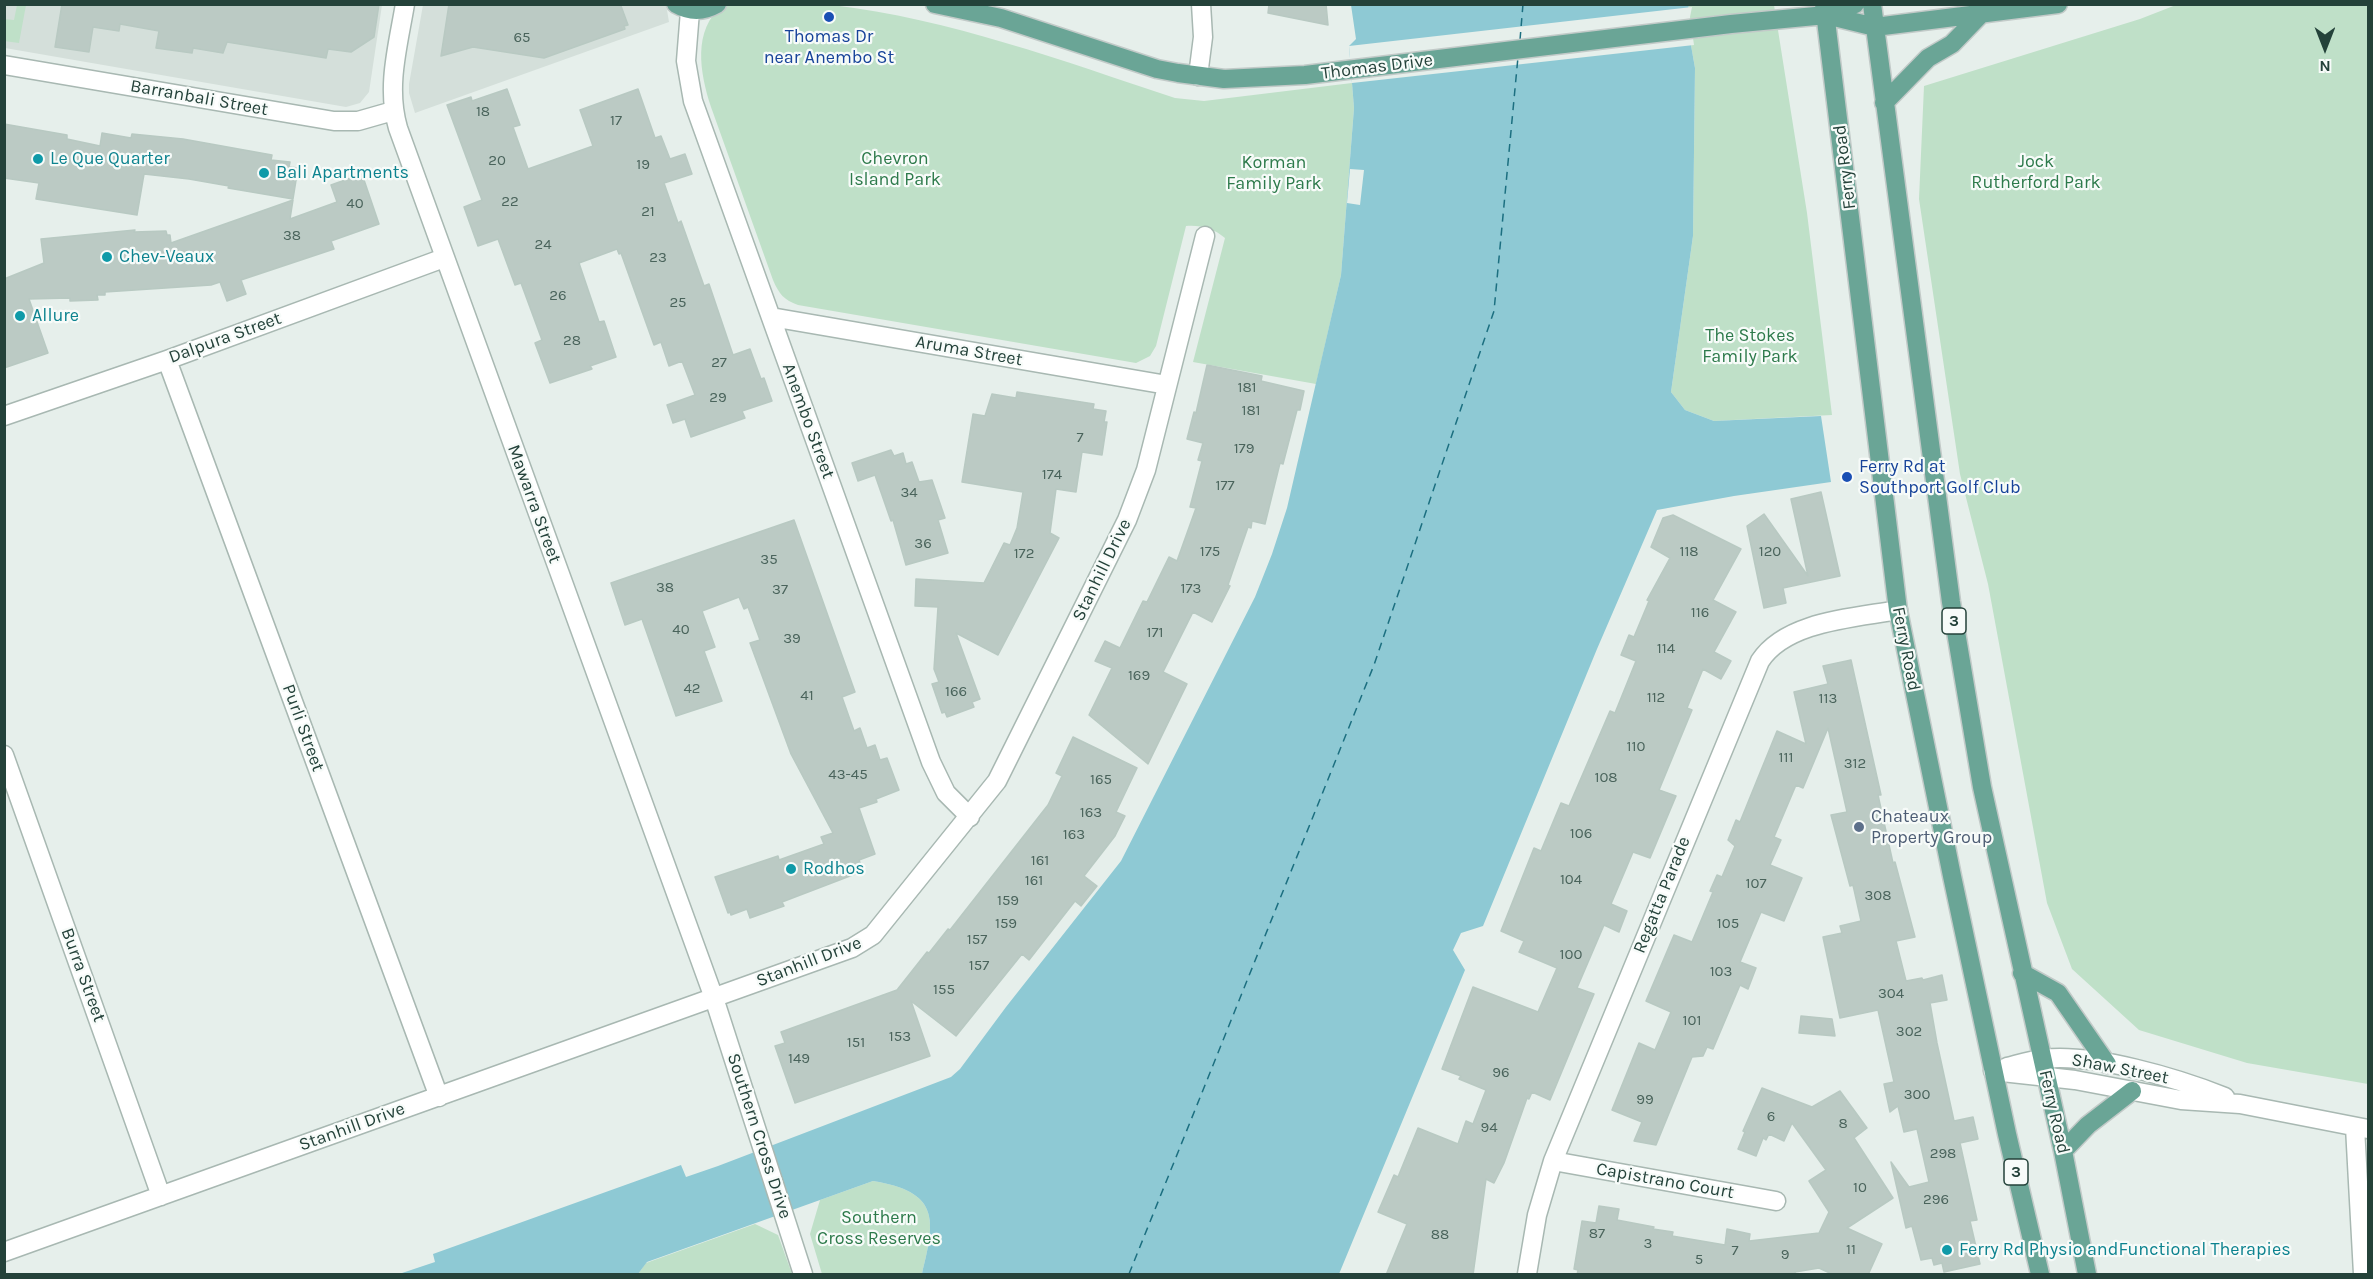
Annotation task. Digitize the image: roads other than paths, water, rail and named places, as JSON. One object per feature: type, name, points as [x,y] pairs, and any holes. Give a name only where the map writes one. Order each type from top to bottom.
[{"type":"main road","points":[[683,8],[703,11],[717,4]]},
{"type":"main road","name":"Thomas Drive","points":[[935,4],[1001,18],[1157,69],[1224,79],[1343,71],[1728,25],[1825,10]]},
{"type":"main road","points":[[1825,10],[1856,4]]},
{"type":"main road","name":"3","points":[[1872,4],[1875,27]]},
{"type":"main road","points":[[1825,10],[1875,27],[2058,4]]},
{"type":"main road","name":"Ferry Road","points":[[1825,10],[1898,610],[1993,1071],[2040,1275]]},
{"type":"main road","points":[[1884,103],[1928,58],[1952,44],[1980,14]]},
{"type":"main road","name":"Ferry Road","points":[[1875,27],[1950,602],[1982,787],[2063,1152],[2087,1275]]},
{"type":"main road","points":[[2022,973],[2058,993],[2107,1064]]},
{"type":"main road","points":[[2063,1152],[2088,1125],[2132,1091]]},
{"type":"street","name":"Mawarra Street","points":[[405,4],[393,83],[393,111],[444,258],[714,998]]},
{"type":"street","points":[[1198,76],[1203,37],[1202,4]]},
{"type":"street","name":"Anembo Street","points":[[683,8],[688,84],[933,768],[946,793],[970,816]]},
{"type":"street","name":"Barranbali Street","points":[[4,65],[334,121],[367,119],[393,111]]},
{"type":"street","name":"Stanhill Drive","points":[[4,1252],[714,998],[852,948],[867,940],[885,922],[970,816],[1002,772],[1127,520],[1146,470],[1206,236]]},
{"type":"street","name":"Dalpura Street","points":[[4,416],[167,360],[444,258]]},
{"type":"street","name":"Aruma Street","points":[[771,317],[1167,385]]},
{"type":"street","name":"Purli Street","points":[[167,360],[439,1096]]},
{"type":"street","name":"Regatta Parade","points":[[1527,1275],[1537,1215],[1553,1161],[1760,661],[1777,642],[1801,630],[1898,610]]},
{"type":"street","name":"Burra Street","points":[[4,755],[162,1196]]},
{"type":"street","name":"Southern Cross Drive","points":[[714,998],[803,1275]]},
{"type":"street","name":"Shaw Street","points":[[1993,1071],[2043,1067],[2070,1058],[2184,1081],[2240,1104]]},
{"type":"street","name":"Shaw Street","points":[[2043,1067],[2132,1091],[2181,1100],[2240,1104],[2362,1128]]},
{"type":"street","points":[[2362,1128],[2363,1275]]},
{"type":"street","name":"Capistrano Court","points":[[1553,1161],[1776,1201]]},
{"type":"water","points":[[1351,5],[1689,5],[1686,17],[1695,68],[1693,236],[1671,392],[1685,410],[1714,421],[1821,416],[1831,482],[1657,510],[1483,926],[1461,933],[1453,950],[1465,970],[1339,1274],[922,1274],[930,1237],[927,1211],[921,1200],[910,1192],[873,1181],[647,1262],[638,1274],[399,1274],[435,1262],[433,1254],[681,1165],[686,1177],[951,1077],[960,1069],[1121,861],[1255,597],[1287,508],[1341,275],[1354,108],[1349,46],[1356,39]]},
{"type":"place","name":"Thomas Dr near Anembo St","points":[[829,17]]},
{"type":"place","name":"Le Que Quarter","points":[[38,159]]},
{"type":"place","name":"Bali Apartments","points":[[264,173]]},
{"type":"place","name":"Chev-Veaux","points":[[107,257]]},
{"type":"place","name":"Allure","points":[[20,316]]},
{"type":"place","name":"Ferry Rd at Southport Golf Club","points":[[1847,477]]},
{"type":"place","name":"Chateaux Property Group","points":[[1859,827]]},
{"type":"place","name":"Rodhos","points":[[791,869]]},
{"type":"place","name":"Ferry Rd Physio andFunctional Therapies","points":[[1947,1250]]},
{"type":"park label","name":"Chevron Island Park","points":[[895,169]]},
{"type":"park label","name":"Jock Rutherford Park","points":[[2036,172]]},
{"type":"park label","name":"Korman Family Park","points":[[1274,174]]},
{"type":"park label","name":"The Stokes Family Park","points":[[1750,346]]},
{"type":"park label","name":"Southern Cross Reserves","points":[[879,1228]]}]
